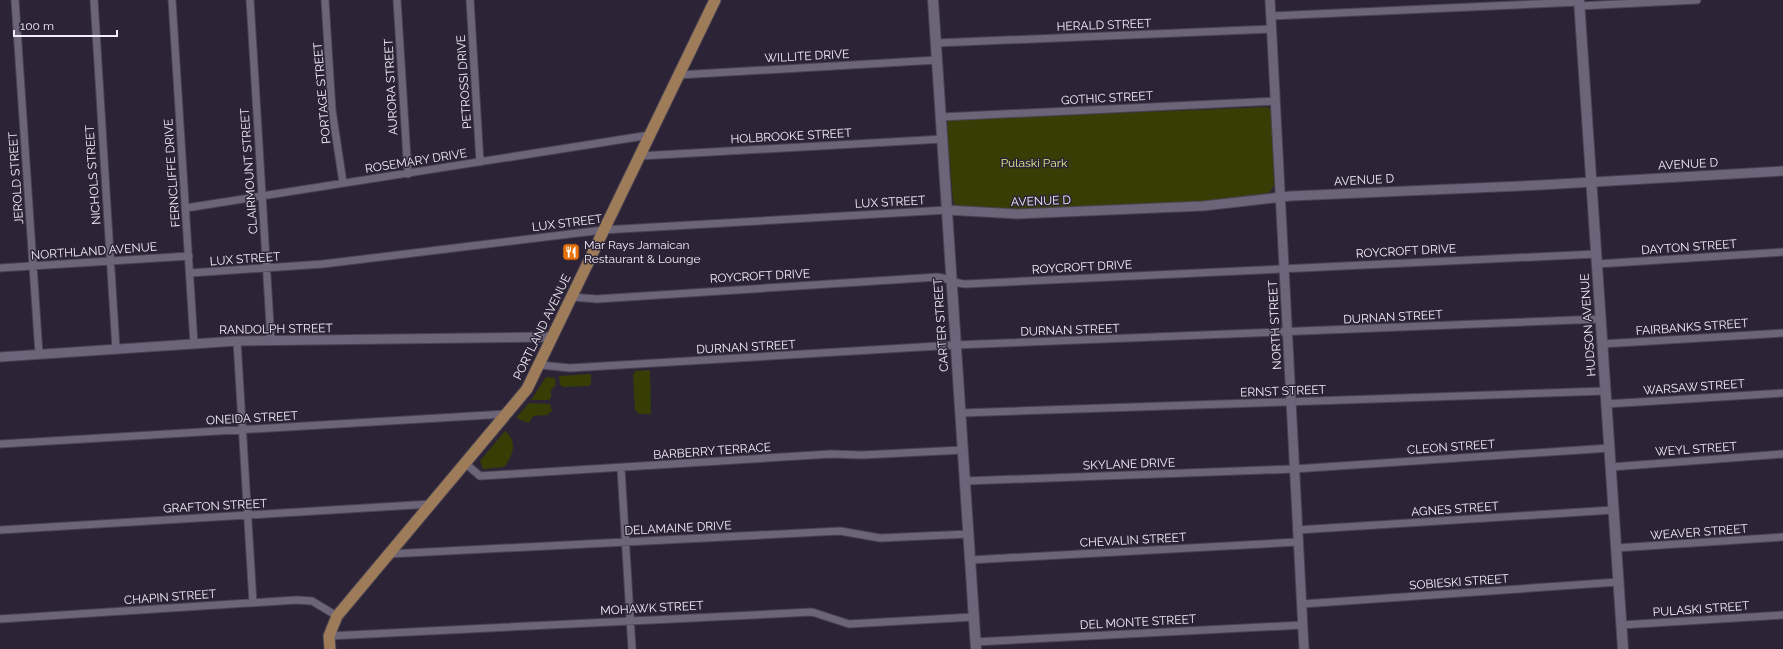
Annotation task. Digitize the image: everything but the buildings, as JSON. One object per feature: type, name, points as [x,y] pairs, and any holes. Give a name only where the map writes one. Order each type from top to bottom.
[{"type":"main road","name":"PORTLAND AVENUE","points":[[330,649],[329,636],[331,626],[337,616],[528,389],[603,230],[715,0]]},
{"type":"main road","name":"CARTER STREET","points":[[934,0],[951,280],[976,645]]},
{"type":"main road","name":"HUDSON AVENUE","points":[[1579,3],[1610,448],[1622,649]]},
{"type":"street","name":"JEROLD STREET","points":[[15,0],[39,354]]},
{"type":"street","name":"NICHOLS STREET","points":[[94,0],[116,349]]},
{"type":"street","name":"FERNCLIFFE DRIVE","points":[[172,0],[194,344]]},
{"type":"street","name":"CLAIRMOUNT STREET","points":[[250,0],[271,341]]},
{"type":"street","name":"PORTAGE STREET","points":[[325,0],[332,110],[343,183]]},
{"type":"street","name":"AURORA STREET","points":[[397,0],[408,174]]},
{"type":"street","name":"PETROSSI DRIVE","points":[[470,0],[480,162]]},
{"type":"street","name":"NORTH STREET","points":[[1270,0],[1279,197],[1304,649]]},
{"type":"street","points":[[1271,16],[1579,3],[1697,0]]},
{"type":"street","name":"HERALD STREET","points":[[936,43],[1272,29]]},
{"type":"street","name":"WILLITE DRIVE","points":[[678,75],[937,60]]},
{"type":"street","name":"GOTHIC STREET","points":[[941,116],[1275,102]]},
{"type":"street","name":"ROSEMARY DRIVE","points":[[186,208],[650,135]]},
{"type":"street","name":"HOLBROOKE STREET","points":[[640,156],[942,138]]},
{"type":"street","name":"AVENUE D","points":[[947,210],[1009,214],[1203,206],[1279,197],[1783,171]]},
{"type":"street","name":"LUX STREET","points":[[190,274],[323,264],[603,230],[947,210]]},
{"type":"street","name":"DAYTON STREET","points":[[1597,264],[1783,252]]},
{"type":"street","name":"ROYCROFT DRIVE","points":[[571,297],[605,298],[938,277],[951,280],[958,284],[966,284],[1596,254]]},
{"type":"street","name":"NORTHLAND AVENUE","points":[[0,268],[189,256]]},
{"type":"street","name":"DURNAN STREET","points":[[540,365],[570,368],[956,345],[1287,333],[1601,319]]},
{"type":"street","name":"FAIRBANKS STREET","points":[[1602,344],[1783,332]]},
{"type":"street","name":"RANDOLPH STREET","points":[[0,357],[237,341],[553,337]]},
{"type":"street","points":[[237,341],[253,603]]},
{"type":"street","name":"ERNST STREET","points":[[961,413],[1605,391]]},
{"type":"street","name":"WARSAW STREET","points":[[1606,404],[1783,393]]},
{"type":"street","name":"ONEIDA STREET","points":[[0,444],[506,414]]},
{"type":"street","name":"CLEON STREET","points":[[1294,468],[1610,448]]},
{"type":"street","name":"BARBERRY TERRACE","points":[[466,464],[480,476],[831,454],[862,455],[963,450]]},
{"type":"street","name":"WEYL STREET","points":[[1610,467],[1783,454]]},
{"type":"street","points":[[621,468],[632,649]]},
{"type":"street","name":"SKYLANE DRIVE","points":[[965,481],[1294,468]]},
{"type":"street","name":"GRAFTON STREET","points":[[0,530],[431,504]]},
{"type":"street","name":"AGNES STREET","points":[[1297,530],[1613,510]]},
{"type":"street","name":"DELAMAINE DRIVE","points":[[389,554],[840,531],[880,538],[968,534]]},
{"type":"street","name":"WEAVER STREET","points":[[1616,548],[1783,537]]},
{"type":"street","name":"CHEVALIN STREET","points":[[970,560],[1298,542]]},
{"type":"street","name":"SOBIESKI STREET","points":[[1302,604],[1618,582]]},
{"type":"street","name":"CHAPIN STREET","points":[[0,619],[296,600],[312,601],[337,616]]},
{"type":"street","name":"MOHAWK STREET","points":[[329,636],[812,612],[849,624],[974,617]]},
{"type":"street","name":"PULASKI STREET","points":[[1621,625],[1783,615]]},
{"type":"street","name":"DEL MONTE STREET","points":[[976,645],[1302,625]]},
{"type":"green space","name":"Pulaski Park","points":[[1267,107],[1270,109],[1272,114],[1274,185],[1270,192],[1261,195],[1202,202],[1024,210],[955,205],[953,200],[947,129],[948,120]]},
{"type":"green space","points":[[650,370],[651,414],[639,414],[635,410],[633,375],[635,371]]},
{"type":"green space","points":[[591,374],[591,383],[589,386],[564,387],[560,385],[559,376]]},
{"type":"green space","points":[[546,377],[555,378],[556,385],[551,390],[551,398],[548,400],[531,400]]},
{"type":"green space","points":[[529,403],[550,404],[552,411],[548,415],[533,416],[529,423],[516,418]]},
{"type":"green space","points":[[505,431],[512,440],[513,445],[510,459],[504,467],[483,469],[480,461]]},
{"type":"place","name":"Mar Rays Jamaican Restaurant & Lounge","points":[[571,252]]}]
